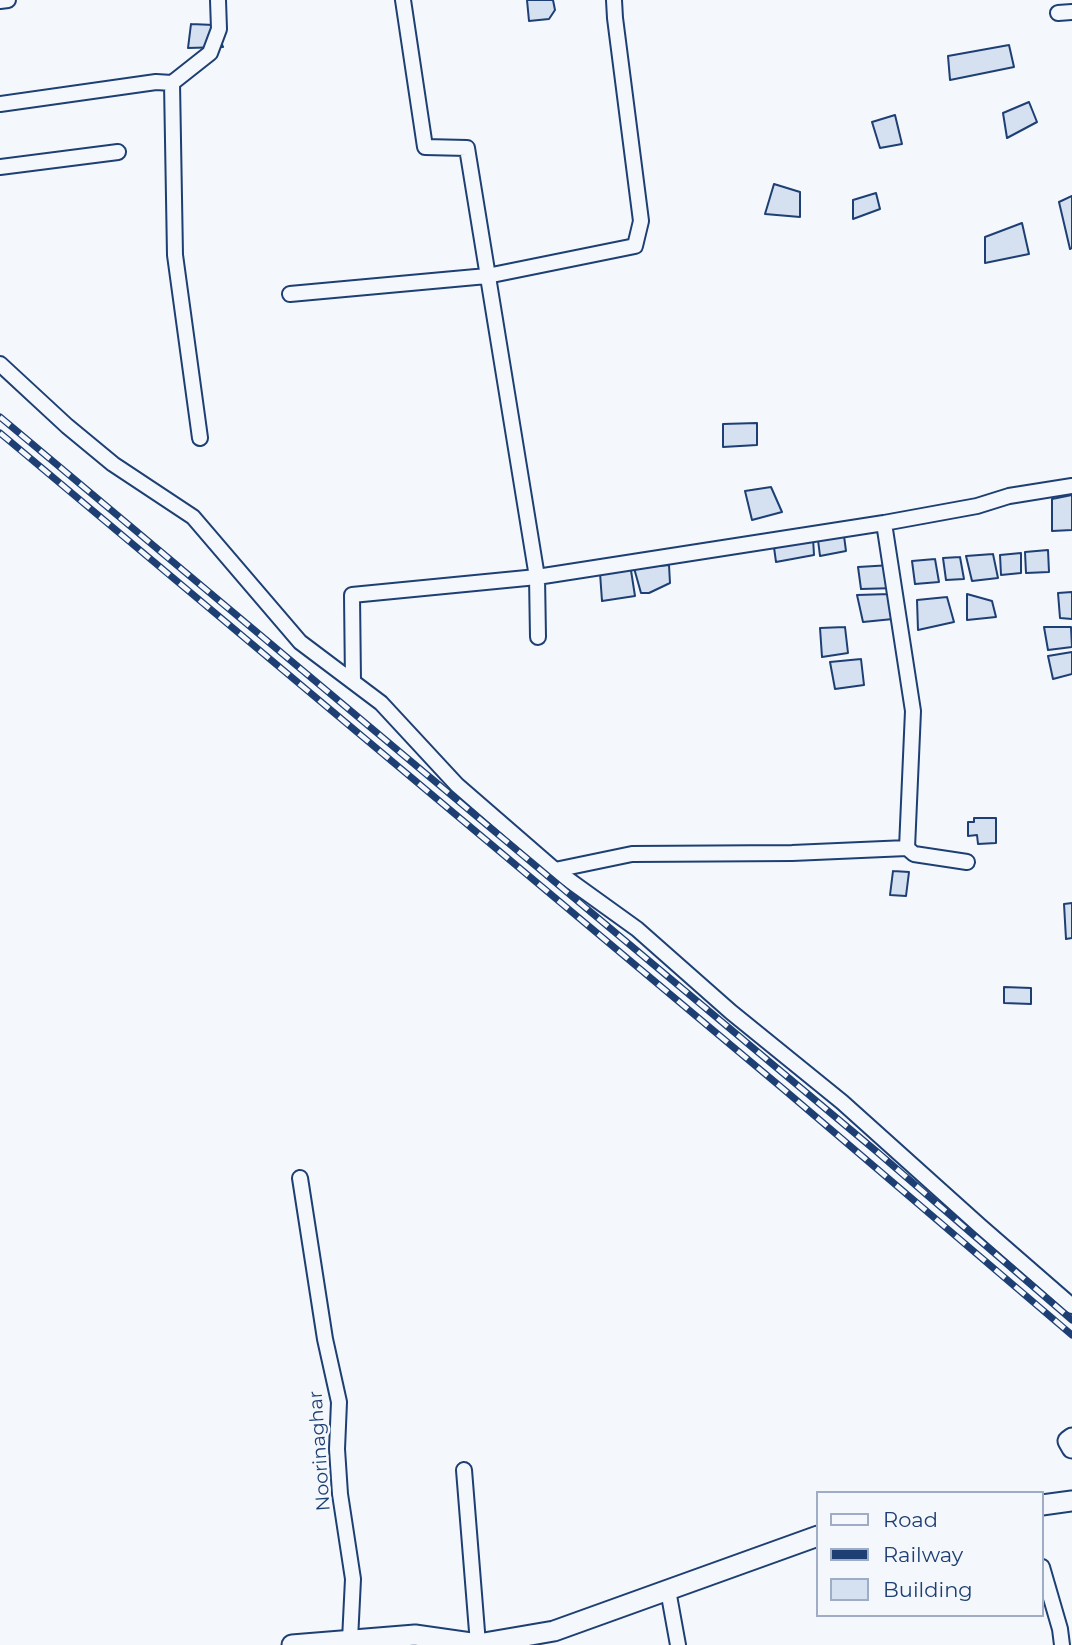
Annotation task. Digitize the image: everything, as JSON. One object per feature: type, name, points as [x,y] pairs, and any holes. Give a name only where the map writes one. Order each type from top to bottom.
[{"type":"street","points":[[0,1],[8,0]]},
{"type":"street","points":[[0,104],[156,82],[172,83],[210,53],[219,29],[218,0]]},
{"type":"street","points":[[403,0],[425,147],[467,148],[537,577],[538,637]]},
{"type":"street","points":[[290,295],[487,276],[635,246],[641,221],[614,0]]},
{"type":"street","points":[[172,83],[175,255],[200,438]]},
{"type":"street","points":[[0,167],[118,152]]},
{"type":"street","points":[[0,364],[113,464],[193,517],[300,642],[381,703],[457,785],[555,870],[637,929],[730,1012],[842,1102],[1072,1306]]},
{"type":"street","points":[[354,682],[352,595],[537,577],[884,523],[977,506],[1009,496],[1072,486]]},
{"type":"street","points":[[884,523],[913,711],[907,848]]},
{"type":"street","points":[[555,870],[632,854],[792,853],[907,848],[914,853],[967,862]]},
{"type":"street","name":"Noorinaghar","points":[[300,1178],[325,1339],[339,1402],[337,1449],[340,1494],[353,1580],[350,1640]]},
{"type":"street","points":[[1072,1438],[1068,1441],[1072,1448]]},
{"type":"street","points":[[464,1470],[478,1644]]},
{"type":"street","points":[[1044,1505],[1072,1501]]},
{"type":"street","points":[[292,1645],[415,1635],[478,1644],[554,1630],[816,1537]]},
{"type":"street","points":[[1044,1574],[1062,1645]]},
{"type":"street","points":[[668,1590],[678,1645]]},
{"type":"building","points":[[527,0],[553,0],[555,10],[549,19],[529,21]]},
{"type":"building","points":[[191,24],[214,25],[223,47],[188,48]]},
{"type":"building","points":[[1009,45],[1014,67],[950,80],[948,56]]},
{"type":"building","points":[[1029,102],[1037,122],[1007,138],[1003,113]]},
{"type":"building","points":[[895,115],[902,144],[880,148],[872,122]]},
{"type":"building","points":[[774,184],[800,192],[800,217],[765,214]]},
{"type":"building","points":[[876,193],[880,209],[853,219],[853,200]]},
{"type":"building","points":[[1072,196],[1072,248],[1070,249],[1059,202]]},
{"type":"building","points":[[1022,223],[1029,254],[985,263],[985,237]]},
{"type":"building","points":[[757,423],[757,445],[723,447],[723,424]]},
{"type":"building","points":[[771,487],[782,512],[752,520],[745,491]]},
{"type":"building","points":[[1072,495],[1072,530],[1052,531],[1052,499]]},
{"type":"building","points":[[844,536],[846,551],[820,556],[818,540]]},
{"type":"building","points":[[813,538],[814,555],[776,562],[773,540]]},
{"type":"building","points":[[1048,550],[1049,572],[1026,573],[1025,552]]},
{"type":"building","points":[[1021,553],[1021,573],[1001,575],[1000,555]]},
{"type":"building","points":[[993,554],[998,578],[972,581],[966,556]]},
{"type":"building","points":[[960,557],[964,579],[946,580],[943,558]]},
{"type":"building","points":[[935,559],[939,582],[915,584],[912,561]]},
{"type":"building","points":[[630,564],[635,596],[602,601],[600,573]]},
{"type":"building","points":[[669,565],[670,583],[649,593],[641,593],[634,568]]},
{"type":"building","points":[[892,565],[896,588],[861,589],[858,567]]},
{"type":"building","points":[[1072,592],[1072,619],[1060,618],[1058,593]]},
{"type":"building","points":[[890,594],[893,619],[863,622],[857,595]]},
{"type":"building","points":[[967,594],[992,601],[996,617],[967,620]]},
{"type":"building","points":[[947,597],[954,622],[918,630],[917,600]]},
{"type":"building","points":[[845,627],[848,653],[822,657],[820,628]]},
{"type":"building","points":[[1044,627],[1071,627],[1072,647],[1048,650]]},
{"type":"building","points":[[1072,652],[1072,674],[1053,679],[1048,656]]},
{"type":"building","points":[[861,659],[864,685],[835,689],[830,662]]},
{"type":"building","points":[[974,818],[996,818],[996,843],[978,844],[977,835],[968,836],[968,822],[974,822]]},
{"type":"building","points":[[893,871],[909,872],[906,896],[890,895]]},
{"type":"building","points":[[1072,903],[1072,938],[1066,939],[1064,904]]},
{"type":"building","points":[[1004,987],[1031,988],[1031,1004],[1004,1003]]},
{"type":"railway","points":[[0,417],[876,1151],[1072,1320]]},
{"type":"railway","points":[[0,433],[788,1093],[1072,1335]]}]
